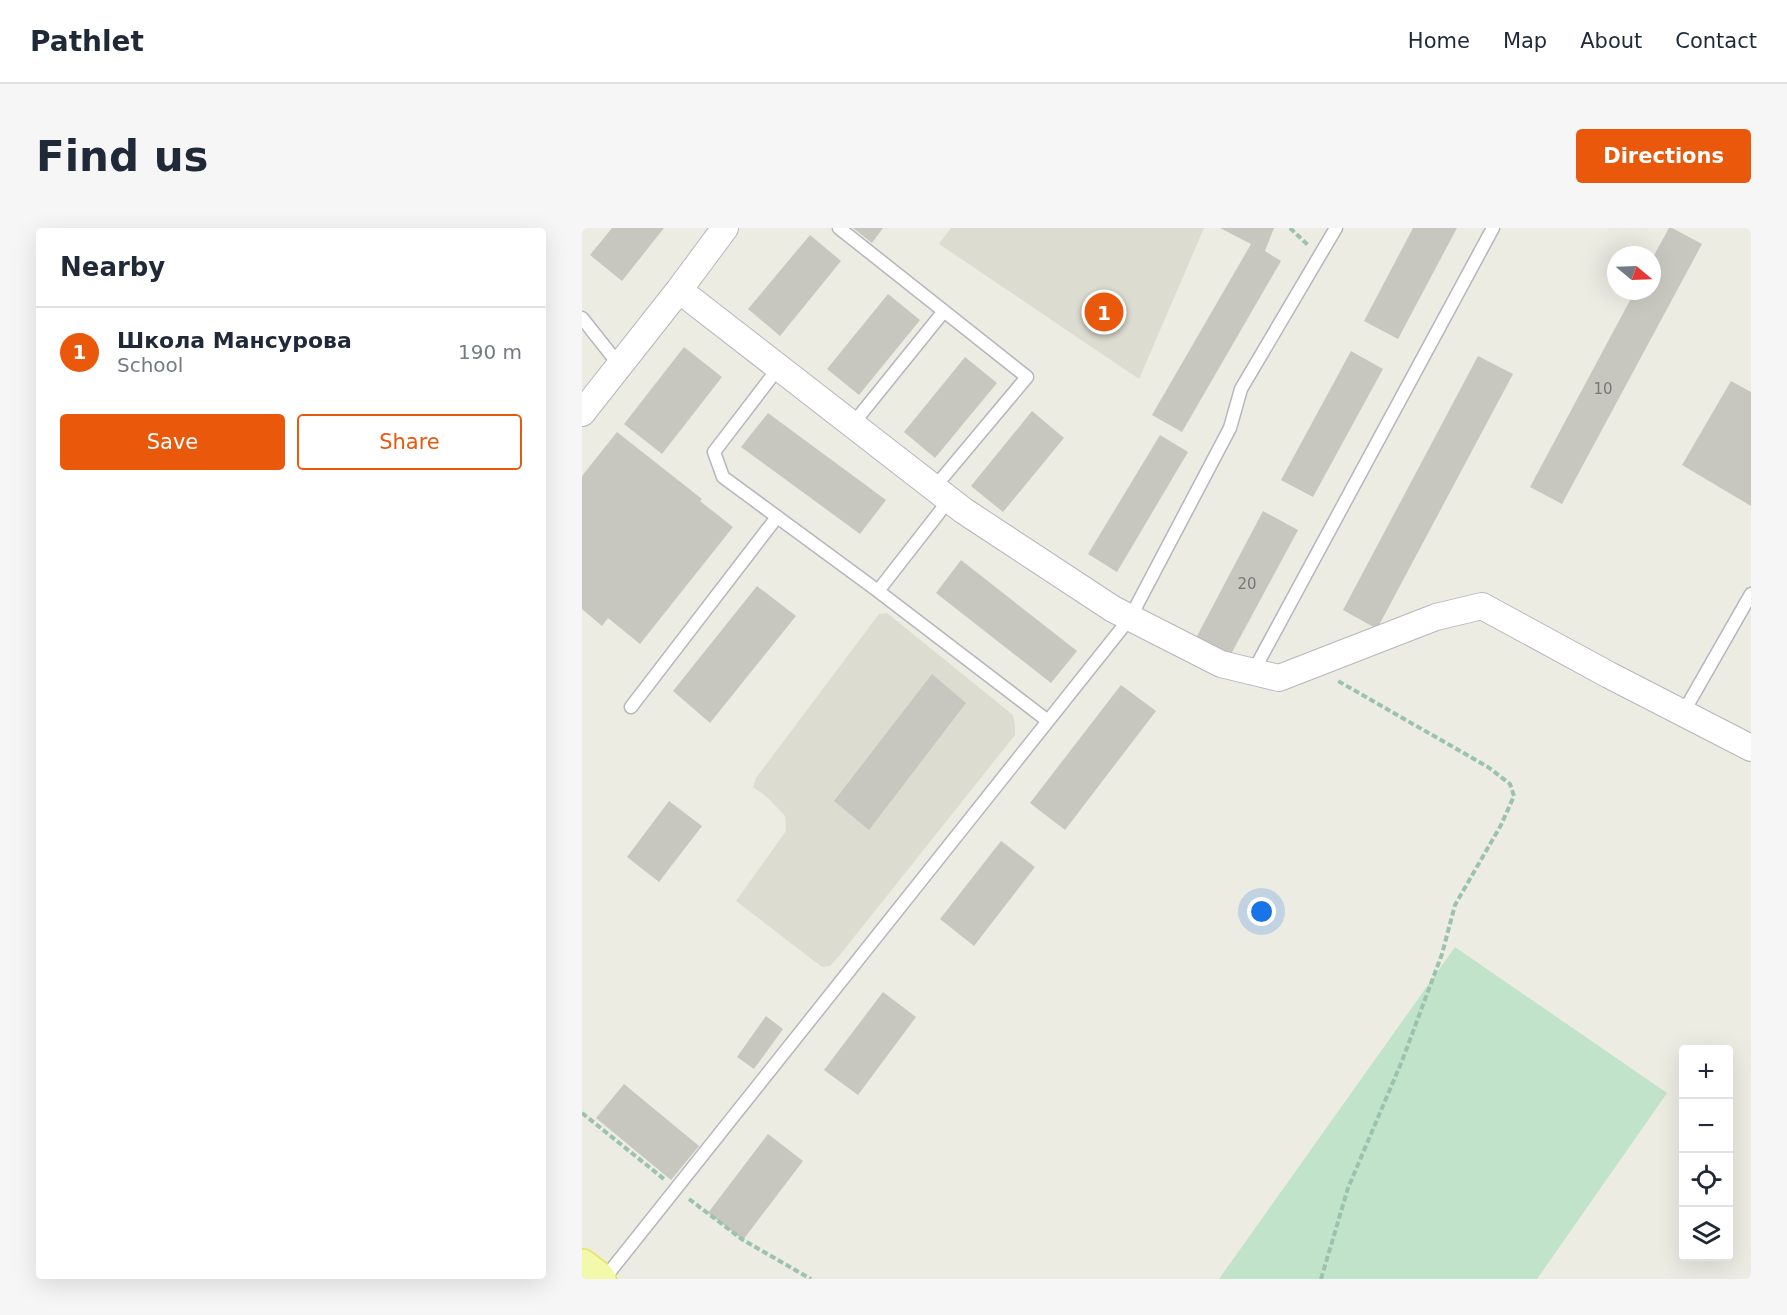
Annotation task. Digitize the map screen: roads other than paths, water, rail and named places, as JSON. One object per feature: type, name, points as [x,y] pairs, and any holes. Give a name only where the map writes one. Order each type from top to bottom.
[{"type":"main road","points":[[582,1266],[599,1279]]},
{"type":"street","points":[[582,413],[725,228]]},
{"type":"street","points":[[679,290],[964,511],[1093,596],[1130,618],[1221,664],[1279,678],[1437,617],[1482,606],[1751,748]]},
{"type":"lane","points":[[839,228],[1027,376],[942,494],[878,591]]},
{"type":"lane","points":[[604,1279],[1130,618],[1230,428],[1241,389],[1336,228]]},
{"type":"lane","points":[[1253,672],[1493,228]]},
{"type":"lane","points":[[852,424],[944,311]]},
{"type":"lane","points":[[582,318],[620,366]]},
{"type":"lane","points":[[779,367],[714,452],[723,477],[878,591],[1048,721]]},
{"type":"lane","points":[[631,707],[777,517]]},
{"type":"lane","points":[[1683,713],[1751,594]]},
{"type":"place","name":"Школа Мансурова","points":[[1104,312]]}]
